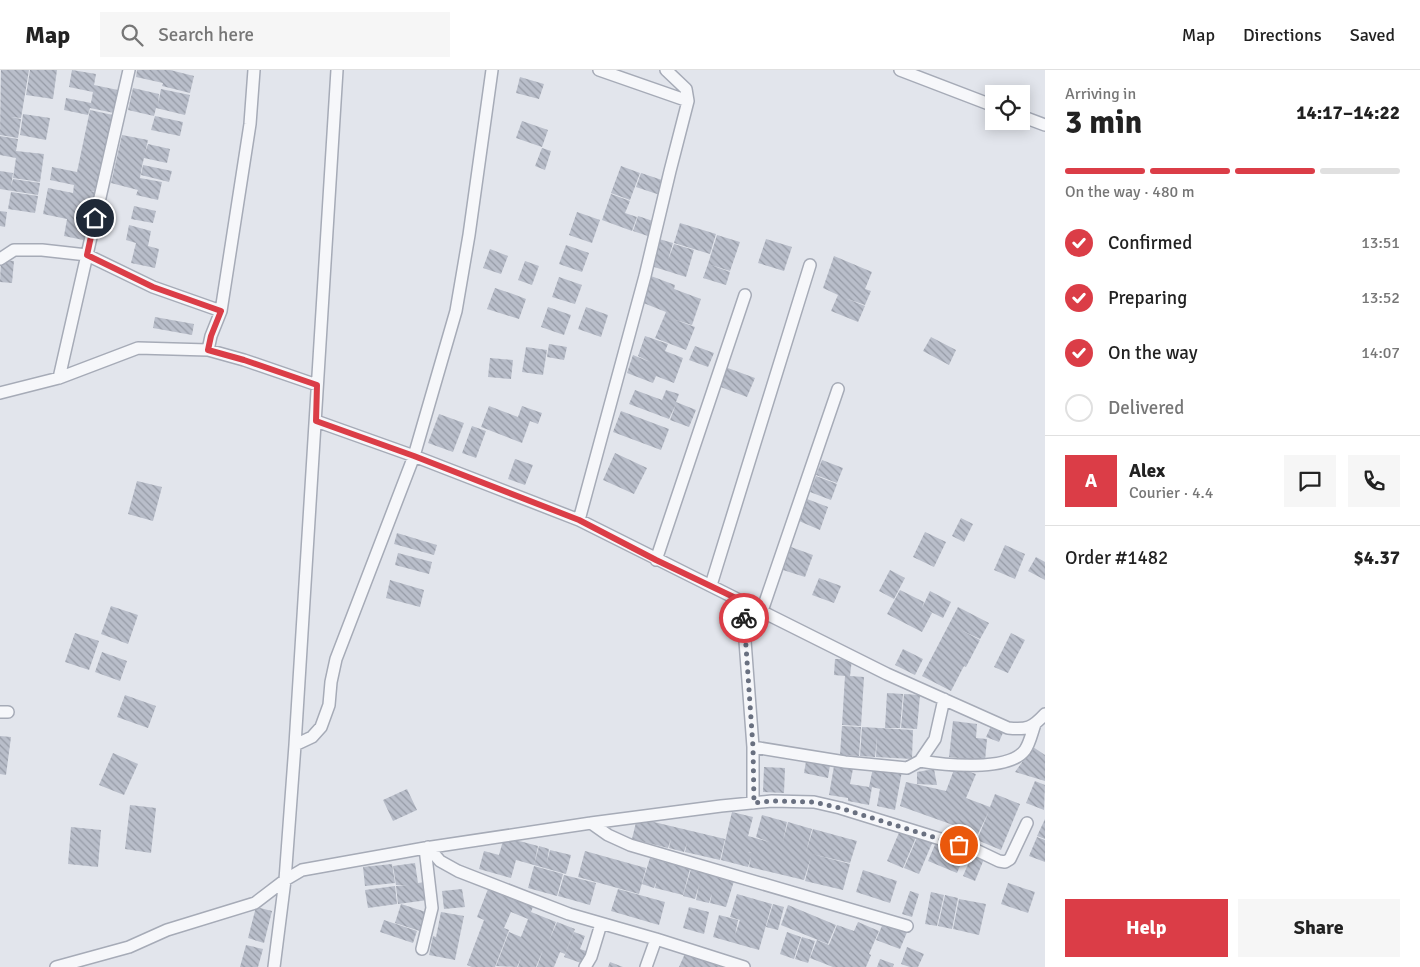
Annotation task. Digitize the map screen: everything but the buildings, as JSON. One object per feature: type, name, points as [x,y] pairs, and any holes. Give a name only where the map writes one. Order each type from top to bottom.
[{"type":"street","points":[[59,378],[129,70]]},
{"type":"street","points":[[208,350],[211,336],[221,311],[250,124],[254,70]]},
{"type":"street","points":[[274,967],[285,880],[295,745],[337,70]]},
{"type":"street","points":[[295,745],[312,737],[321,727],[329,705],[331,682],[336,660],[414,456],[456,311],[469,235],[492,70]]},
{"type":"street","points":[[599,70],[688,101]]},
{"type":"street","points":[[579,520],[645,276],[688,101],[686,89],[666,70]]},
{"type":"street","points":[[900,70],[985,103]]},
{"type":"street","points":[[1030,119],[1045,125]]},
{"type":"street","points":[[0,259],[14,250],[42,250],[87,255],[153,287],[221,311]]},
{"type":"street","points":[[711,585],[810,266]]},
{"type":"street","points":[[656,560],[745,295]]},
{"type":"street","points":[[0,393],[59,378],[138,348],[208,350],[317,385]]},
{"type":"street","points":[[762,611],[838,389]]},
{"type":"street","points":[[316,421],[414,456],[579,520],[887,674],[1008,728],[1023,729],[1035,724],[1045,714]]},
{"type":"street","points":[[742,601],[753,747],[754,803]]},
{"type":"street","points":[[753,747],[845,762],[907,768],[920,761],[936,739],[944,699]]},
{"type":"street","points":[[920,761],[940,764],[995,764],[1012,759],[1025,750],[1035,724]]},
{"type":"street","points":[[56,967],[129,947],[168,930],[255,903],[285,880],[302,870],[426,848],[591,823],[772,801],[814,802],[840,808],[976,850],[1005,862],[1010,859],[1027,824]]},
{"type":"street","points":[[591,823],[608,835],[630,845],[907,926]]},
{"type":"street","points":[[426,848],[440,861],[458,871],[569,914],[744,967]]},
{"type":"street","points":[[422,949],[432,908],[426,848]]},
{"type":"street","points":[[585,967],[591,957],[601,924]]},
{"type":"street","points":[[646,967],[656,939]]},
{"type":"way so far","points":[[744,618],[753,747],[754,803],[772,801],[814,802],[840,808],[959,845]]},
{"type":"route","points":[[95,218],[87,255],[153,287],[221,311],[211,336],[208,350],[317,385],[316,421],[414,456],[579,520],[656,560],[742,601],[744,618]]}]
